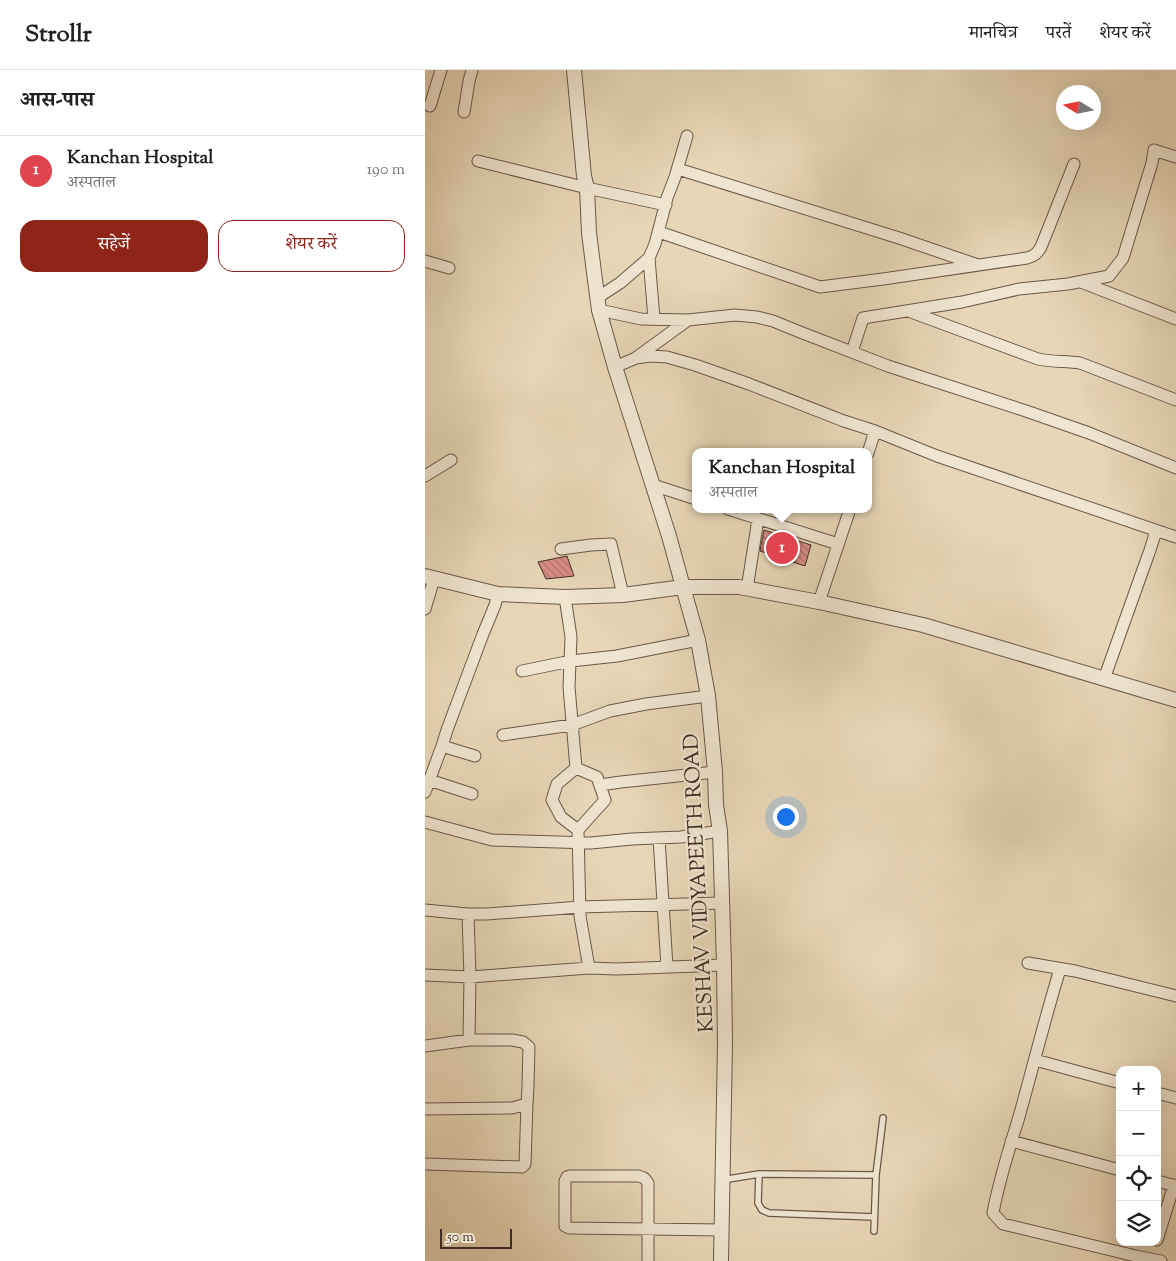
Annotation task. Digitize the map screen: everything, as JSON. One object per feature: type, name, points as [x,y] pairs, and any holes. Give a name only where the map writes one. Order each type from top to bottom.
[{"type":"street","points":[[430,106],[441,70]]},
{"type":"street","points":[[464,112],[472,70]]},
{"type":"street","name":"KESHAV VIDYAPEETH ROAD","points":[[574,70],[584,176],[587,188],[589,233],[598,304],[615,367],[683,587],[697,640],[708,696],[716,805],[720,831],[724,965],[725,1045],[721,1261]]},
{"type":"street","points":[[653,319],[649,258],[659,232],[667,198],[678,169],[687,136]]},
{"type":"street","points":[[852,352],[863,318],[962,302],[1019,289],[1079,282],[1109,276],[1123,258],[1152,163],[1154,150],[1176,157]]},
{"type":"street","points":[[478,161],[666,205]]},
{"type":"street","points":[[659,232],[821,287],[1027,258],[1038,253],[1041,247],[1074,164]]},
{"type":"street","points":[[678,169],[899,238],[976,265]]},
{"type":"street","points":[[649,258],[598,304],[641,319],[688,320],[735,315],[773,320],[888,366],[1089,433],[1176,468]]},
{"type":"street","points":[[425,260],[449,268]]},
{"type":"street","points":[[1079,282],[1176,319]]},
{"type":"street","points":[[909,311],[1038,358],[1049,361],[1080,363],[1176,400]]},
{"type":"street","points":[[615,367],[636,358],[688,320]]},
{"type":"street","points":[[636,358],[650,356],[667,357],[695,365],[875,431],[937,456],[1176,537]]},
{"type":"street","points":[[870,448],[875,431]]},
{"type":"street","points":[[425,476],[451,460]]},
{"type":"street","points":[[653,486],[692,498]]},
{"type":"street","points":[[740,513],[838,544]]},
{"type":"street","points":[[819,602],[849,513]]},
{"type":"street","points":[[747,589],[758,519]]},
{"type":"street","points":[[1104,679],[1150,550],[1155,530]]},
{"type":"street","points":[[561,549],[611,544],[623,595]]},
{"type":"street","points":[[425,609],[430,577],[498,594],[565,597],[623,595],[683,587],[739,587],[923,625],[1176,700]]},
{"type":"street","points":[[425,792],[498,594]]},
{"type":"street","points":[[565,597],[571,637],[569,688],[576,768]]},
{"type":"street","points":[[522,671],[571,661],[617,656],[697,640]]},
{"type":"street","points":[[503,735],[572,725],[610,711],[646,704],[708,696]]},
{"type":"street","points":[[442,746],[475,756]]},
{"type":"street","points":[[576,768],[597,777],[605,800],[578,830],[580,916],[589,968]]},
{"type":"street","points":[[576,768],[557,784],[552,800],[561,817],[578,830]]},
{"type":"street","points":[[600,785],[715,772]]},
{"type":"street","points":[[429,780],[471,794]]},
{"type":"street","points":[[425,822],[492,840],[591,843],[681,837],[720,831]]},
{"type":"street","points":[[659,838],[667,967]]},
{"type":"street","points":[[425,910],[487,914],[580,908],[722,903]]},
{"type":"street","points":[[468,914],[469,1040]]},
{"type":"street","points":[[1028,963],[1075,971],[1176,996]]},
{"type":"street","points":[[425,975],[470,977],[589,968],[724,965]]},
{"type":"street","points":[[1060,969],[996,1193],[993,1213],[1003,1224],[1156,1260],[1157,1246]]},
{"type":"street","points":[[425,1046],[469,1040],[512,1040],[523,1042],[529,1047],[525,1164],[522,1167],[425,1164]]},
{"type":"street","points":[[1035,1060],[1116,1082]]},
{"type":"street","points":[[1161,1094],[1176,1098]]},
{"type":"street","points":[[425,1109],[512,1108],[527,1104]]},
{"type":"street","points":[[1011,1141],[1116,1169]]},
{"type":"street","points":[[648,1261],[648,1229],[648,1183],[643,1177],[567,1177],[565,1181],[566,1228],[648,1229],[722,1230]]},
{"type":"street","points":[[1161,1182],[1175,1186],[1161,1229]]},
{"type":"lane","points":[[874,1231],[876,1175],[883,1118]]},
{"type":"lane","points":[[722,1180],[759,1174],[876,1175]]},
{"type":"lane","points":[[759,1174],[758,1203],[762,1210],[769,1213],[874,1217]]},
{"type":"building","points":[[764,530],[811,545],[805,566],[760,551]]},
{"type":"building","points":[[567,556],[574,576],[546,579],[538,562]]},
{"type":"place","name":"Kanchan Hospital","points":[[782,548]]}]
